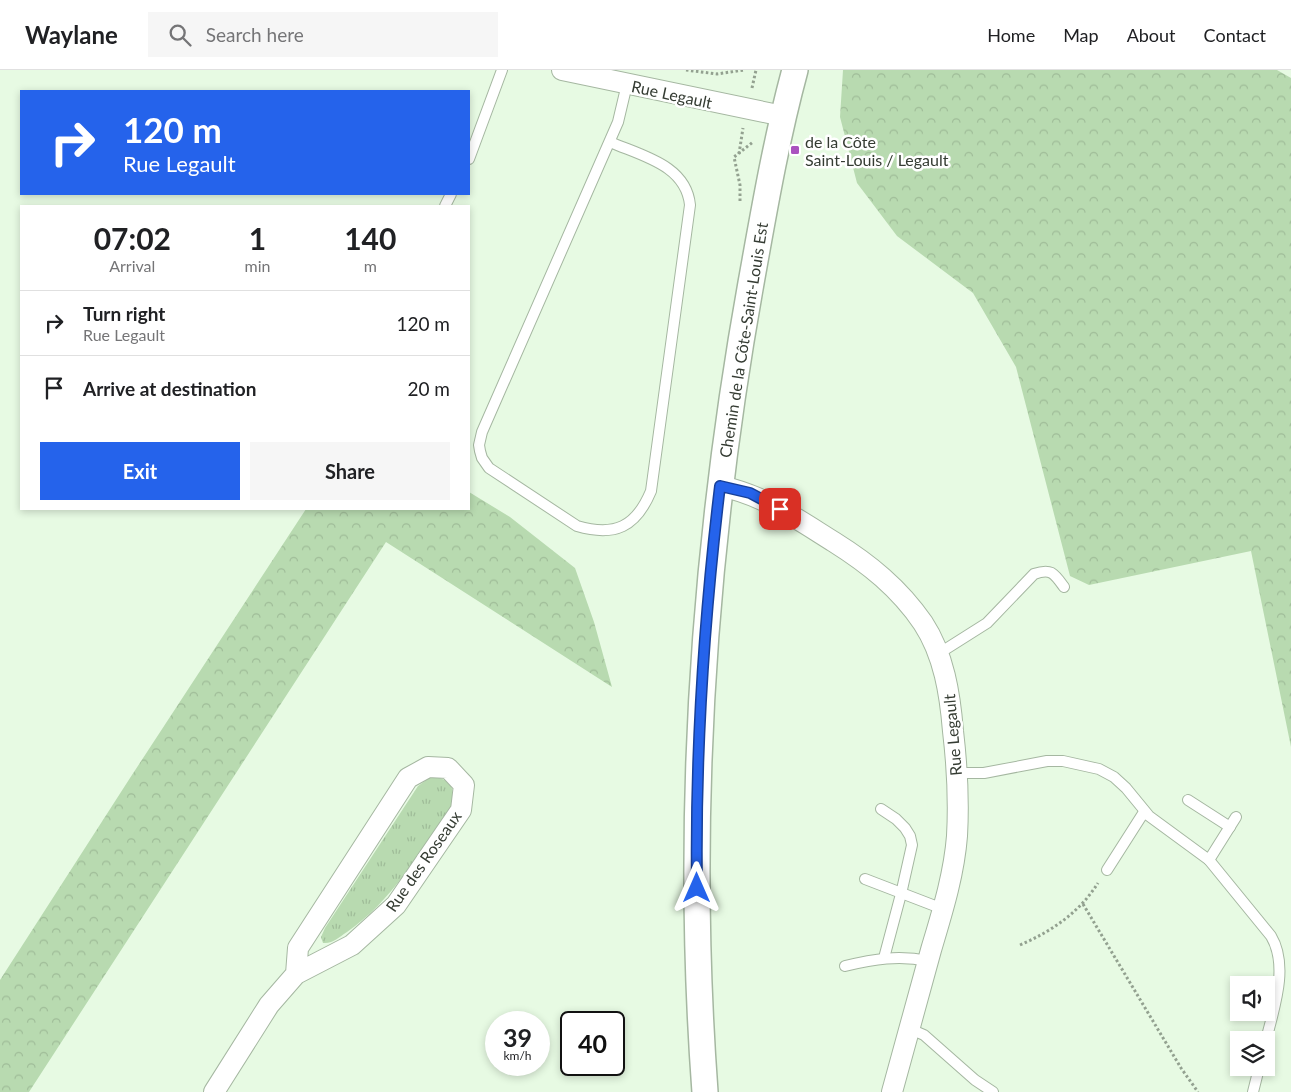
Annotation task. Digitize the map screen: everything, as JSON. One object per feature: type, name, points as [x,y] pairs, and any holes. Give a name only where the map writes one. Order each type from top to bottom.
[{"type":"street","name":"Rue Legault","points":[[562,70],[782,116]]},
{"type":"street","name":"Chemin de la Côte-Saint-Louis Est","points":[[705,1092],[698,946],[697,796],[704,650],[720,486],[744,326],[782,116],[795,70]]},
{"type":"street","name":"Rue Legault","points":[[720,486],[750,493],[766,501],[868,565],[891,585],[915,612],[927,630],[945,676],[951,706],[956,773],[957,836],[943,909],[892,1092]]},
{"type":"street","name":"Rue des Roseaux","points":[[214,1092],[269,1006],[296,974],[352,945],[396,905],[462,810],[464,785],[448,768],[428,767],[408,778],[298,948],[296,974]]},
{"type":"lane","points":[[470,156],[502,70]]},
{"type":"lane","points":[[610,142],[662,165],[677,175],[685,184],[690,205],[651,491],[641,512],[624,526],[609,530],[598,530],[577,526],[493,472],[485,463],[479,445],[482,432],[610,142],[618,122],[627,84]]},
{"type":"lane","points":[[938,654],[987,622],[1034,574],[1040,571],[1050,571],[1055,574],[1064,586]]},
{"type":"lane","points":[[956,773],[984,773],[1047,761],[1063,761],[1099,769],[1114,777],[1126,788],[1144,812],[1209,860],[1265,928],[1276,945],[1279,956],[1278,981],[1268,1031]]},
{"type":"lane","points":[[1188,800],[1230,827]]},
{"type":"lane","points":[[881,809],[896,819],[910,836],[911,851],[884,958]]},
{"type":"lane","points":[[1107,870],[1144,812]]},
{"type":"lane","points":[[1209,860],[1236,818]]},
{"type":"lane","points":[[865,879],[943,909]]},
{"type":"lane","points":[[845,966],[884,958],[914,958],[928,961]]},
{"type":"lane","points":[[910,1029],[924,1035],[975,1080],[993,1092]]},
{"type":"lane","points":[[1254,1092],[1258,1076]]},
{"type":"path","name":"Rue Legault","points":[[686,70],[716,74],[744,70]]},
{"type":"path","name":"Chemin de la Côte-Saint-Louis Est","points":[[739,155],[734,157],[740,185],[740,204]]},
{"type":"path","points":[[1020,945],[1059,925],[1083,904],[1107,870]]},
{"type":"path","points":[[1083,904],[1181,1068],[1198,1092]]},
{"type":"green space","points":[[843,70],[1277,70],[1291,78],[1291,747],[1251,551],[1089,585],[1070,576],[1016,367],[973,293],[897,236],[857,183],[840,117]]},
{"type":"green space","points":[[470,493],[510,517],[575,568],[594,622],[612,687],[386,542],[29,1092],[0,1092],[0,980],[305,510],[470,510]]},
{"type":"green space","points":[[432,776],[445,780],[452,787],[453,797],[450,809],[416,859],[378,906],[339,938],[323,943],[321,937],[325,928],[418,786]]},
{"type":"place","name":"de la Côte Saint-Louis / Legault","points":[[795,150]]},
{"type":"route","points":[[697,888],[697,796],[702,674],[720,486],[750,493],[780,509]]}]
